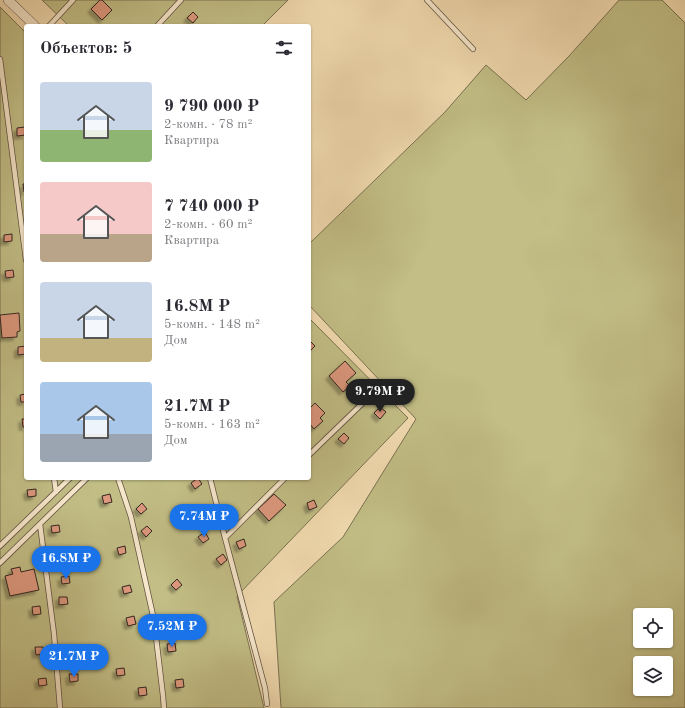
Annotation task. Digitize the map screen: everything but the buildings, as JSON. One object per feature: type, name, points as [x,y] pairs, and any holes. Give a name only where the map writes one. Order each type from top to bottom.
[{"type":"street","points":[[8,0],[33,24]]},
{"type":"lane","points":[[52,24],[73,0]]},
{"type":"lane","points":[[159,24],[181,0]]},
{"type":"lane","points":[[427,0],[473,49]]},
{"type":"lane","points":[[0,59],[24,245]]},
{"type":"lane","points":[[311,453],[369,397]]},
{"type":"lane","points":[[54,480],[56,492]]},
{"type":"lane","points":[[0,546],[68,480]]},
{"type":"lane","points":[[0,563],[85,480]]},
{"type":"lane","points":[[119,480],[131,517],[154,620],[164,708]]},
{"type":"lane","points":[[210,480],[265,688],[267,704]]},
{"type":"lane","points":[[225,538],[283,480]]},
{"type":"lane","points":[[40,524],[54,634],[60,708]]},
{"type":"shaded area","points":[[42,0],[288,0],[264,24],[67,24]]},
{"type":"shaded area","points":[[619,0],[662,0],[685,23],[685,708],[281,708],[274,602],[343,537],[416,419],[311,307],[311,242],[445,112],[486,65],[526,100],[570,55]]},
{"type":"shaded area","points":[[0,7],[24,31],[24,480],[311,480],[311,320],[408,418],[237,596],[264,708],[0,708]]}]
